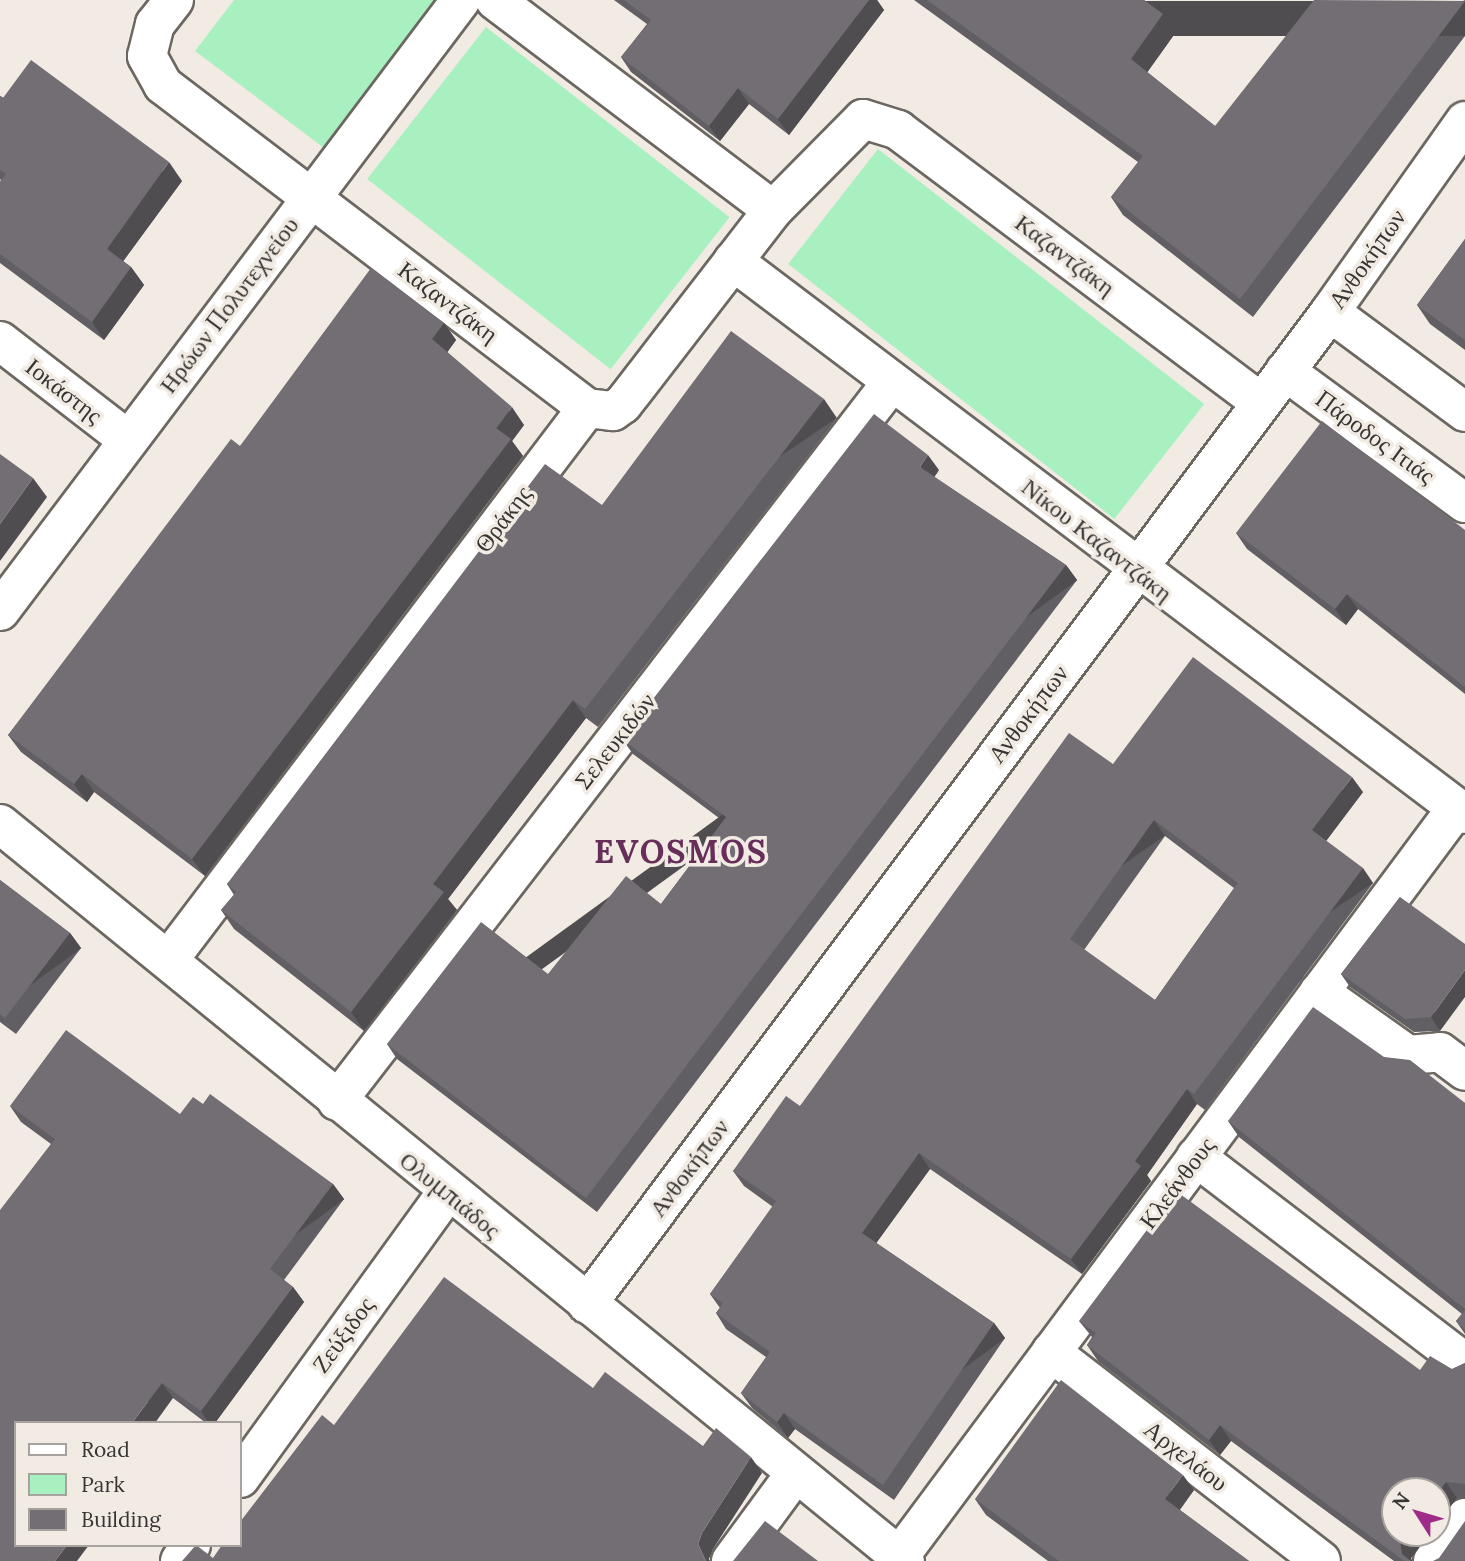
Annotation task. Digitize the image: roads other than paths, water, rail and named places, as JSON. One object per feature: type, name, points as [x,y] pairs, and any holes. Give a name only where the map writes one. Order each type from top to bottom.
[{"type":"street","points":[[174,0],[155,24],[147,56],[163,85],[310,196]]},
{"type":"street","name":"Ηρώων Πολυτεχνείου","points":[[0,611],[310,196],[461,0]]},
{"type":"street","points":[[495,0],[773,210],[622,404],[613,411],[586,408]]},
{"type":"street","name":"Καζαντζάκη","points":[[773,210],[863,120],[898,130],[1261,403]]},
{"type":"street","name":"Ανθοκήπων","points":[[587,1304],[1330,312],[1465,121]]},
{"type":"street","name":"Καζαντζάκη","points":[[310,196],[586,408]]},
{"type":"street","name":"Νίκου Καζαντζάκη","points":[[733,261],[1136,571],[1460,812]]},
{"type":"street","points":[[1330,312],[1465,412]]},
{"type":"street","name":"Ιοκάστης","points":[[0,341],[128,440]]},
{"type":"street","name":"Πάροδος Ιτιάς","points":[[1285,371],[1465,503]]},
{"type":"street","name":"Σελευκιδών","points":[[338,1101],[892,382]]},
{"type":"street","name":"Θράκης","points":[[170,958],[586,408]]},
{"type":"street","name":"Κλεάνθους","points":[[902,1559],[1196,1157],[1460,812]]},
{"type":"street","name":"Ολυμπιάδος","points":[[0,824],[170,958],[446,1193],[902,1559]]},
{"type":"street","points":[[1320,992],[1408,1055],[1440,1052],[1465,1071]]},
{"type":"street","points":[[1196,1157],[1465,1363]]},
{"type":"street","name":"Ζεύξιδος","points":[[242,1475],[446,1193]]},
{"type":"street","name":"Αρχελάου","points":[[1051,1352],[1321,1561]]},
{"type":"street","points":[[732,1561],[796,1474]]},
{"type":"street","points":[[1433,1561],[1465,1518]]},
{"type":"district","name":"EVOSMOS","points":[[681,852]]}]
